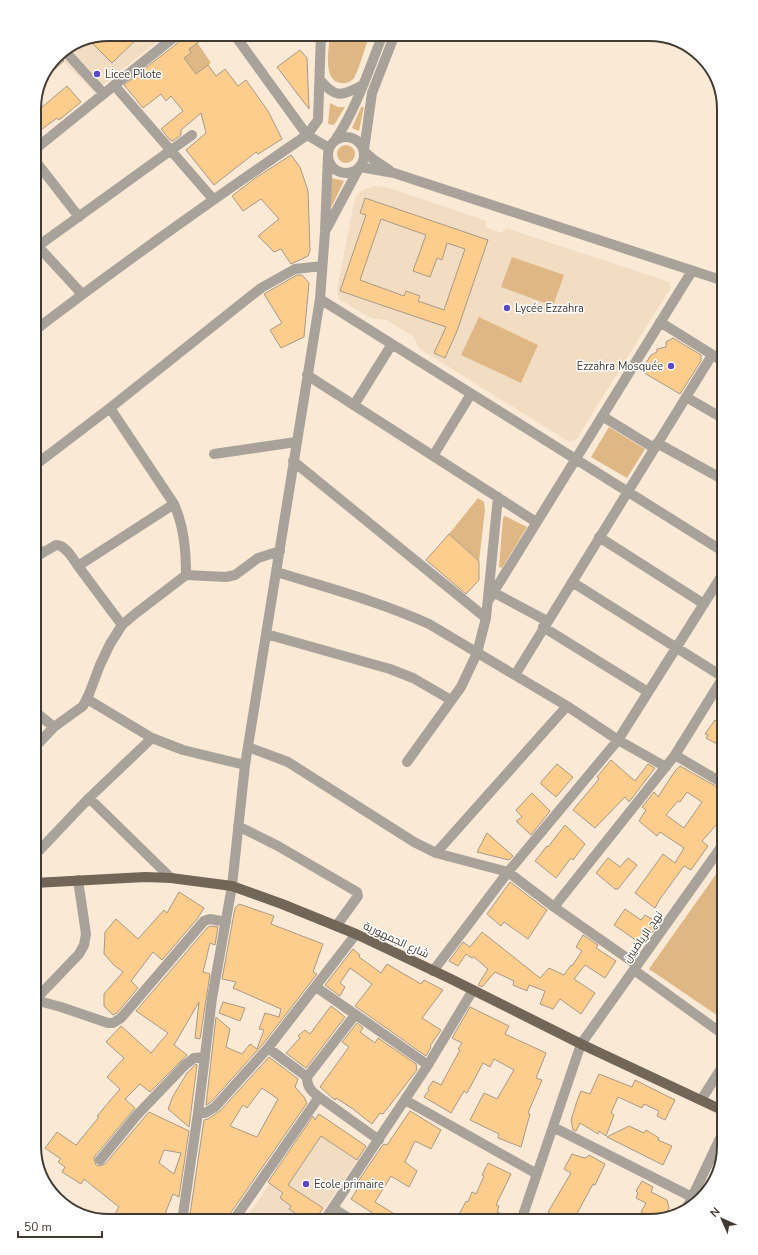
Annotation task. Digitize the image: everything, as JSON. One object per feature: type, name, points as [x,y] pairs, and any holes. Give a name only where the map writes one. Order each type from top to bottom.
[{"type":"main road","name":"شارع الجمهورية","points":[[41,883],[145,877],[171,878],[232,886],[282,904],[356,934],[581,1044],[717,1108]]},
{"type":"street","points":[[41,144],[169,41]]},
{"type":"street","points":[[239,41],[307,135],[328,151],[329,162],[333,168],[339,172],[346,174],[360,168],[394,172],[717,279]]},
{"type":"street","points":[[41,326],[213,199],[307,135],[318,120],[321,41]]},
{"type":"street","points":[[183,1214],[198,1113],[212,998],[232,886],[245,765],[320,300],[325,232],[328,151],[344,128],[380,41]]},
{"type":"street","points":[[325,232],[364,160],[372,93],[392,41]]},
{"type":"street","points":[[68,55],[104,94]]},
{"type":"street","points":[[320,80],[326,88],[334,94],[350,92],[363,85]]},
{"type":"street","points":[[114,85],[213,199]]},
{"type":"street","points":[[41,241],[79,217],[192,135]]},
{"type":"street","points":[[336,139],[347,136],[353,137],[362,144],[364,151],[379,163],[394,172]]},
{"type":"street","points":[[41,168],[79,217]]},
{"type":"street","points":[[41,249],[82,294]]},
{"type":"street","points":[[41,461],[261,288],[295,269],[322,266]]},
{"type":"street","points":[[488,601],[692,271]]},
{"type":"street","points":[[320,300],[717,548]]},
{"type":"street","points":[[660,322],[717,358]]},
{"type":"street","points":[[354,405],[392,344]]},
{"type":"street","points":[[515,675],[712,355]]},
{"type":"street","points":[[307,375],[536,522]]},
{"type":"street","points":[[433,456],[471,394]]},
{"type":"street","points":[[686,397],[717,415]]},
{"type":"street","points":[[110,408],[174,504],[184,534],[186,575]]},
{"type":"street","points":[[602,416],[717,476]]},
{"type":"street","points":[[214,454],[296,442]]},
{"type":"street","points":[[293,461],[486,618]]},
{"type":"street","points":[[407,762],[461,687],[477,653],[486,618],[498,497]]},
{"type":"street","points":[[78,566],[174,504]]},
{"type":"street","points":[[599,537],[704,604]]},
{"type":"street","points":[[41,554],[56,545],[60,545],[64,548],[122,625]]},
{"type":"street","points":[[41,741],[54,728],[83,706],[100,665],[122,625],[186,575],[226,577],[234,575],[258,558],[280,551]]},
{"type":"street","points":[[276,572],[407,614],[429,624],[567,706],[618,740],[666,767]]},
{"type":"street","points":[[572,582],[676,648],[717,672]]},
{"type":"street","points":[[433,971],[508,872],[618,740],[717,583]]},
{"type":"street","points":[[493,592],[545,624],[648,692]]},
{"type":"street","points":[[266,634],[390,669],[413,678],[451,700]]},
{"type":"street","points":[[554,907],[675,755],[717,687]]},
{"type":"street","points":[[86,699],[152,738],[183,750],[245,765]]},
{"type":"street","points":[[436,853],[567,706]]},
{"type":"street","points":[[41,717],[54,728]]},
{"type":"street","points":[[41,849],[90,798],[152,738]]},
{"type":"street","points":[[248,747],[288,762],[414,842],[436,853],[508,872],[636,967],[717,1030]]},
{"type":"street","points":[[675,755],[717,780]]},
{"type":"street","points":[[90,798],[171,878]]},
{"type":"street","points":[[238,826],[278,846],[357,892],[358,896],[337,926]]},
{"type":"street","name":"نهج الرياضيين","points":[[523,1214],[581,1044],[717,853]]},
{"type":"street","points":[[41,994],[79,954],[84,945],[86,934],[78,880]]},
{"type":"street","points":[[41,1003],[61,1007],[108,1023],[113,1023],[121,1018],[204,921],[210,919],[226,922]]},
{"type":"street","points":[[198,1113],[205,1113],[215,1107],[268,1048],[356,934]]},
{"type":"street","points":[[316,987],[428,1065]]},
{"type":"street","points":[[329,1214],[428,1065],[473,990]]},
{"type":"street","points":[[355,1014],[307,1077],[307,1083],[311,1092],[379,1140]]},
{"type":"street","points":[[268,1048],[307,1077]]},
{"type":"street","points":[[100,1160],[137,1115],[185,1065],[194,1058],[205,1057]]},
{"type":"street","points":[[701,1100],[717,1075]]},
{"type":"street","points":[[238,1214],[318,1097]]},
{"type":"street","points":[[405,1100],[537,1174]]},
{"type":"street","points":[[553,1127],[692,1198],[717,1145]]},
{"type":"street","points":[[333,1208],[342,1214]]},
{"type":"shaded area","name":"Licee Pilote","points":[[158,41],[94,92],[62,60],[71,52],[95,42]]},
{"type":"shaded area","points":[[196,41],[211,63],[196,74],[184,58],[191,53],[188,48]]},
{"type":"shaded area","points":[[329,41],[368,41],[356,74],[353,79],[348,82],[341,83],[335,81],[331,76],[328,55]]},
{"type":"shaded area","points":[[330,103],[338,107],[345,107],[334,125],[328,124]]},
{"type":"shaded area","points":[[361,107],[364,107],[359,131],[352,128]]},
{"type":"shaded area","points":[[342,145],[350,145],[355,150],[353,161],[350,163],[342,163],[337,158],[337,150]]},
{"type":"shaded area","points":[[332,178],[344,181],[332,206],[330,206]]},
{"type":"shaded area","name":"Lycée Ezzahra","points":[[373,186],[386,187],[487,221],[485,227],[501,233],[506,228],[669,282],[671,287],[576,440],[568,441],[420,349],[413,336],[393,324],[386,320],[371,318],[339,299],[337,290],[354,202],[356,196],[363,190]]},
{"type":"shaded area","points":[[512,257],[564,275],[553,306],[501,287]]},
{"type":"shaded area","points":[[479,317],[538,345],[521,383],[461,355]]},
{"type":"shaded area","points":[[609,427],[645,449],[627,478],[591,457]]},
{"type":"shaded area","points":[[478,498],[484,502],[485,510],[479,561],[449,534]]},
{"type":"shaded area","points":[[505,516],[527,527],[502,568],[499,567],[503,518]]},
{"type":"shaded area","points":[[717,873],[717,1015],[649,969]]},
{"type":"shaded area","name":"Ecole primaire","points":[[318,1113],[367,1146],[321,1214],[249,1214]]},
{"type":"building","points":[[109,41],[135,41],[112,63],[92,43]]},
{"type":"building","points":[[180,41],[200,41],[189,49],[191,53],[184,58],[196,74],[208,65],[216,76],[225,69],[238,86],[246,80],[268,111],[282,139],[258,154],[256,152],[214,185],[186,150],[206,133],[201,113],[181,130],[181,135],[173,141],[170,140],[161,129],[183,111],[171,96],[166,101],[161,94],[143,108],[124,85]]},
{"type":"building","points":[[300,50],[307,58],[309,109],[277,67]]},
{"type":"building","points":[[63,60],[64,61],[51,72]]},
{"type":"building","points":[[67,86],[81,102],[59,120],[57,118],[41,130],[41,108]]},
{"type":"building","points":[[291,155],[300,167],[308,191],[310,251],[308,256],[291,264],[281,249],[274,252],[258,236],[279,219],[261,199],[243,211],[232,196],[254,179]]},
{"type":"building","points":[[365,198],[488,240],[457,331],[445,358],[434,353],[446,327],[340,291],[366,215],[360,213]],"holes":[[[381,219],[426,235],[413,271],[430,277],[437,258],[442,260],[447,243],[465,249],[444,310],[418,301],[420,296],[406,291],[404,296],[360,280]]]},
{"type":"building","points":[[297,275],[302,275],[309,283],[304,337],[281,348],[270,330],[282,323],[264,294]]},
{"type":"building","name":"Ezzahra Mosquée","points":[[673,338],[701,355],[701,361],[680,394],[641,371],[651,355],[657,352],[657,349],[666,347],[666,342]]},
{"type":"building","points":[[449,534],[479,561],[479,580],[466,594],[426,560]]},
{"type":"building","points":[[715,720],[717,722],[717,744],[706,738],[708,735],[705,734]]},
{"type":"building","points":[[611,760],[635,781],[648,764],[655,768],[629,802],[625,797],[595,828],[573,810],[599,779],[597,777]]},
{"type":"building","points":[[557,764],[573,777],[556,797],[541,784],[541,782]]},
{"type":"building","points":[[680,766],[717,787],[717,824],[702,841],[708,846],[691,870],[684,866],[655,908],[635,893],[663,854],[675,863],[684,848],[660,832],[657,836],[639,821],[646,810],[642,807],[654,792],[658,797]],"holes":[[[687,792],[702,802],[684,828],[666,815],[678,801],[680,802]]]},
{"type":"building","points":[[532,793],[550,811],[531,835],[516,821],[522,817],[516,810]]},
{"type":"building","points":[[565,825],[585,844],[573,860],[571,858],[556,878],[535,861]]},
{"type":"building","points":[[487,833],[513,856],[509,860],[477,852]]},
{"type":"building","points":[[608,858],[620,867],[628,858],[637,865],[618,889],[615,889],[596,873]]},
{"type":"building","points":[[510,882],[547,910],[528,939],[504,922],[501,926],[487,914]]},
{"type":"building","points":[[179,892],[204,908],[197,919],[162,960],[153,952],[131,981],[138,988],[117,1013],[113,1015],[104,1006],[104,994],[123,972],[104,954],[105,932],[116,919],[138,939],[164,910],[167,913]]},
{"type":"building","points":[[239,904],[274,916],[271,924],[323,944],[313,972],[317,974],[263,1044],[211,1102],[206,1105],[216,1017],[230,1029],[226,1047],[242,1054],[250,1044],[257,1049],[264,1030],[259,1029],[265,1013],[279,1017],[281,1009],[233,988],[236,982],[222,979],[235,908]]},
{"type":"building","points":[[625,909],[641,920],[645,915],[659,923],[652,933],[648,931],[640,943],[614,925]]},
{"type":"building","points":[[208,927],[218,927],[215,945],[210,943],[203,972],[210,974],[200,1039],[195,1038],[199,1002],[174,1045],[187,1055],[150,1092],[140,1084],[125,1099],[135,1108],[94,1159],[96,1165],[99,1166],[105,1164],[149,1112],[189,1131],[179,1197],[173,1194],[165,1214],[115,1214],[119,1207],[84,1179],[81,1184],[62,1172],[65,1167],[58,1162],[61,1159],[45,1148],[57,1132],[76,1145],[99,1117],[97,1116],[120,1089],[107,1077],[124,1058],[106,1042],[121,1026],[151,1053],[168,1033],[136,1011]],"holes":[[[164,1150],[181,1153],[174,1174],[159,1163]]]},
{"type":"building","points":[[482,932],[540,978],[549,968],[564,975],[582,951],[576,947],[583,935],[598,945],[596,948],[616,961],[605,978],[585,965],[574,979],[595,993],[581,1014],[560,999],[553,1009],[540,1004],[545,991],[529,985],[527,991],[513,985],[514,981],[495,972],[482,987],[478,985],[488,969],[474,957],[472,958],[466,954],[458,966],[449,961],[463,942],[470,947]]},
{"type":"building","points":[[353,949],[360,955],[359,957],[381,973],[387,964],[421,984],[424,980],[443,990],[422,1018],[441,1030],[430,1046],[431,1047],[426,1056],[355,1006],[372,984],[350,968],[340,983],[345,987],[340,996],[325,985]]},
{"type":"building","points":[[223,1002],[245,1008],[240,1021],[219,1013]]},
{"type":"building","points":[[331,1006],[345,1017],[306,1068],[286,1053],[300,1038],[298,1036],[305,1030],[310,1034]]},
{"type":"building","points":[[470,1007],[509,1026],[505,1034],[546,1053],[536,1078],[542,1080],[528,1113],[530,1114],[521,1147],[498,1138],[499,1134],[470,1120],[484,1093],[497,1099],[514,1070],[494,1059],[490,1067],[483,1063],[467,1093],[464,1091],[451,1113],[424,1097],[433,1081],[441,1085],[460,1050],[458,1049],[462,1043],[452,1038]]},
{"type":"building","points":[[357,1023],[363,1028],[360,1032],[375,1043],[378,1038],[416,1064],[417,1070],[383,1114],[380,1113],[372,1124],[353,1109],[336,1098],[335,1100],[320,1087],[349,1047],[342,1042]]},
{"type":"building","points":[[269,1057],[298,1079],[295,1087],[307,1103],[230,1214],[190,1214],[204,1120],[220,1111]],"holes":[[[262,1088],[278,1099],[257,1137],[230,1126],[243,1105],[247,1108]]]},
{"type":"building","points":[[196,1064],[189,1127],[168,1109],[173,1096],[187,1073]]},
{"type":"building","points":[[599,1074],[632,1087],[635,1080],[675,1100],[665,1120],[657,1116],[659,1111],[644,1104],[642,1108],[618,1097],[611,1113],[614,1115],[606,1136],[599,1131],[598,1134],[580,1123],[576,1131],[573,1130],[571,1120],[581,1091],[590,1094]]},
{"type":"building","points":[[410,1111],[441,1130],[431,1149],[415,1141],[405,1162],[417,1171],[409,1187],[391,1176],[375,1202],[395,1214],[374,1214],[351,1199],[360,1185],[357,1183],[382,1146],[384,1144],[387,1145]]},
{"type":"building","points":[[319,1114],[366,1146],[357,1160],[321,1136],[288,1185],[323,1208],[319,1214],[296,1214],[289,1209],[291,1206],[280,1198],[283,1193],[268,1182],[313,1116],[315,1120]]},
{"type":"building","points":[[629,1126],[644,1133],[646,1130],[659,1138],[658,1140],[672,1146],[663,1165],[607,1137]]},
{"type":"building","points":[[572,1154],[586,1158],[589,1155],[605,1164],[595,1185],[593,1184],[577,1214],[550,1214],[548,1212],[571,1173],[564,1169]]},
{"type":"building","points":[[488,1163],[511,1174],[496,1205],[499,1206],[497,1212],[500,1214],[460,1214],[466,1201],[468,1202],[472,1192],[476,1194],[484,1176],[482,1175]]},
{"type":"building","points":[[642,1181],[653,1187],[651,1192],[667,1200],[669,1208],[667,1212],[645,1214],[641,1212],[646,1203],[636,1198],[638,1193],[636,1191]]},
{"type":"place","name":"Licee Pilote","points":[[97,74]]},
{"type":"place","name":"Lycée Ezzahra","points":[[507,308]]},
{"type":"place","name":"Ezzahra Mosquée","points":[[671,366]]},
{"type":"place","name":"Ecole primaire","points":[[306,1184]]}]
